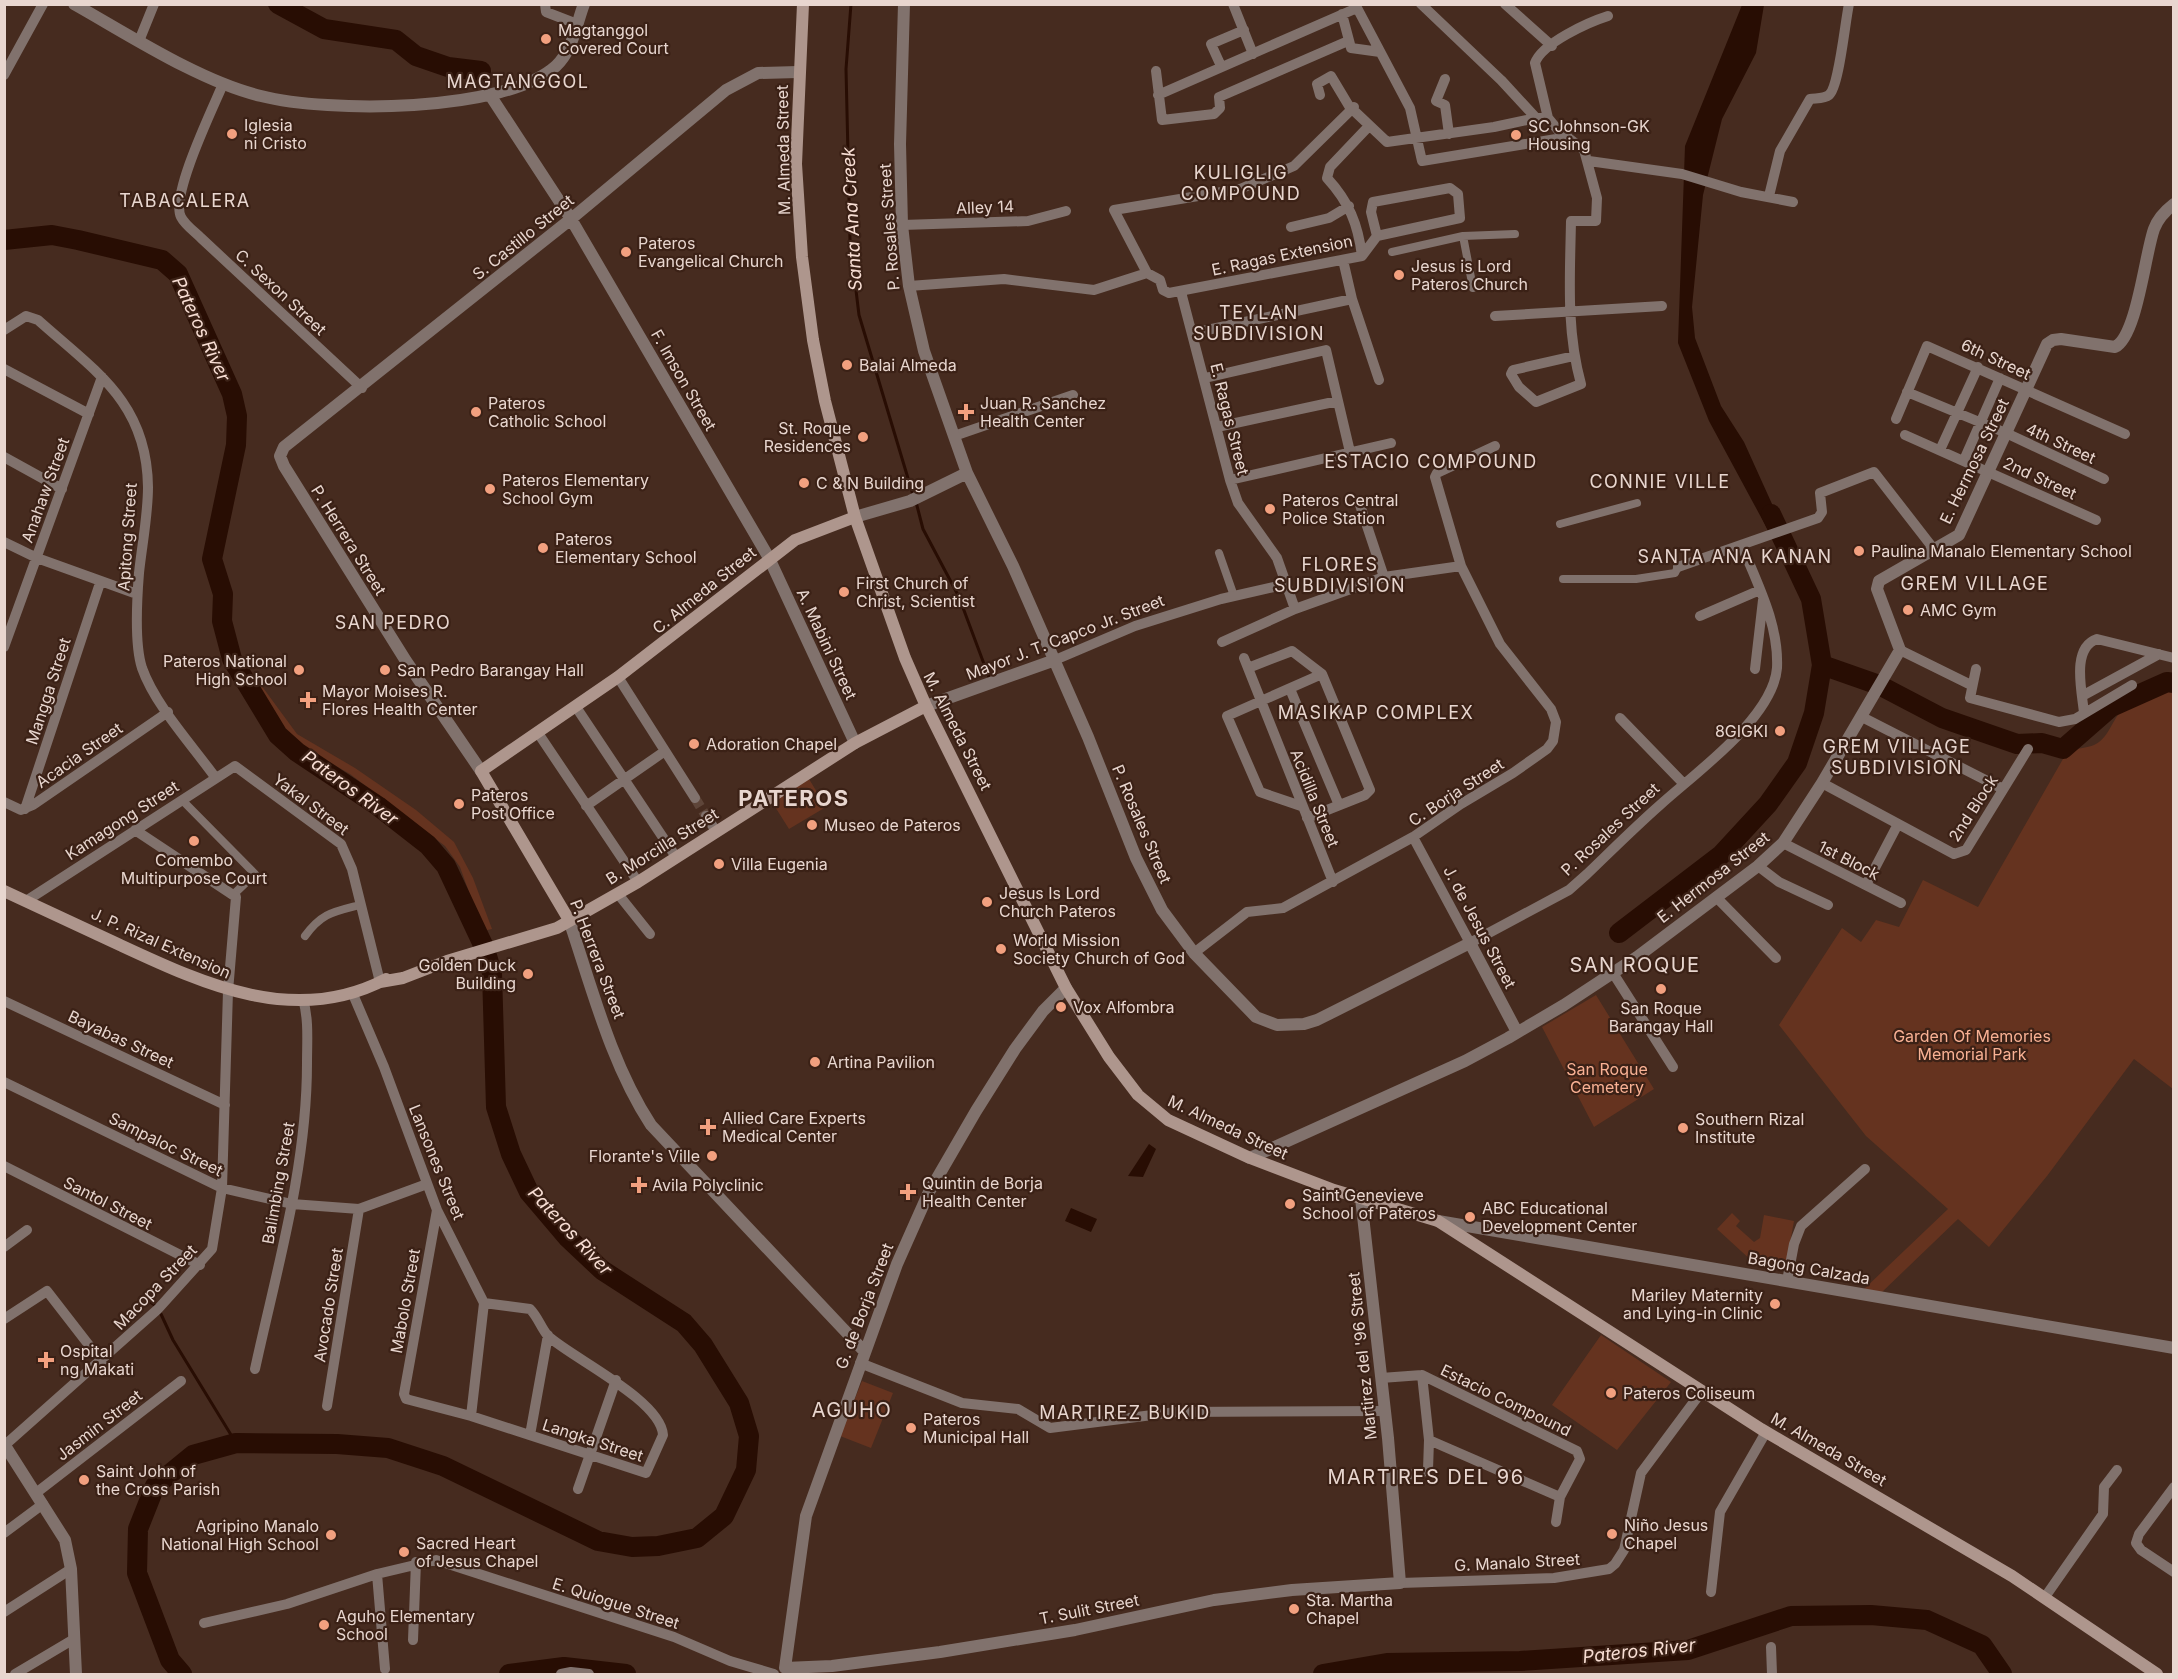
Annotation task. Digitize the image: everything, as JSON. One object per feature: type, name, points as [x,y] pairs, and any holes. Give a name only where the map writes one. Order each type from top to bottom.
[{"type":"main road","name":"M. Almeda Street","points":[[802,4],[796,164],[804,269],[813,340],[825,401],[855,517],[905,658],[926,706],[1066,988],[1109,1056],[1138,1095],[1168,1119],[1251,1158],[1361,1198],[1438,1221],[1766,1432],[1936,1530],[2045,1597],[2157,1674]]},
{"type":"main road","name":"C. Almeda Street","points":[[481,771],[618,677],[795,540],[855,517]]},
{"type":"main road","name":"B. Morcilla Street","points":[[380,982],[555,921],[569,920],[638,882],[855,743],[926,706]]},
{"type":"main road","name":"P. Herrera Street","points":[[481,771],[569,920]]},
{"type":"main road","name":"J. P. Rizal Extension","points":[[4,891],[150,959],[228,991],[276,999],[303,999],[352,992],[380,982]]},
{"type":"street","points":[[4,75],[43,4]]},
{"type":"street","points":[[74,4],[139,41],[223,84],[260,96],[303,104],[360,108],[490,95],[526,83],[555,67],[568,52],[584,4]]},
{"type":"street","points":[[139,41],[154,4]]},
{"type":"street","name":"P. Rosales Street","points":[[904,4],[900,144],[903,225],[909,286],[924,351],[967,473],[1013,566],[1136,858],[1162,910],[1194,952],[1256,1017],[1268,1024],[1291,1024],[1317,1020],[1569,890],[1737,735],[1768,698],[1774,685],[1777,646],[1762,594],[1742,546]]},
{"type":"street","points":[[1233,4],[1253,54]]},
{"type":"street","points":[[1421,4],[1501,80],[1536,118]]},
{"type":"street","points":[[1505,4],[1552,46]]},
{"type":"street","points":[[1769,196],[1780,151],[1810,99],[1825,97],[1833,90],[1838,74],[1842,32],[1849,4]]},
{"type":"street","points":[[1158,95],[1356,6],[1410,108],[1419,159],[1424,162],[1568,137]]},
{"type":"street","points":[[546,8],[577,24]]},
{"type":"street","points":[[1342,14],[1348,41],[1354,50],[1380,52]]},
{"type":"street","points":[[1574,357],[1513,370],[1511,374],[1533,401],[1539,401],[1581,384],[1574,357],[1570,312],[1571,220],[1596,221],[1597,198],[1589,161],[1583,146],[1568,137],[1548,118],[1535,63],[1537,58],[1552,46],[1588,22],[1608,16]]},
{"type":"street","points":[[1221,66],[1211,44],[1244,30]]},
{"type":"street","points":[[1156,71],[1162,120],[1214,114],[1220,108],[1219,97],[1348,41]]},
{"type":"street","name":"S. Castillo Street","points":[[280,456],[284,447],[362,388],[716,98],[743,79],[758,73],[798,72]]},
{"type":"street","points":[[1320,95],[1317,84],[1332,76],[1353,108],[1386,142],[1548,118]]},
{"type":"street","points":[[1445,79],[1436,101],[1445,105],[1449,134]]},
{"type":"street","name":"C. Sexon Street","points":[[223,84],[183,180],[178,205],[181,217],[362,388]]},
{"type":"street","name":"F. Imson Street","points":[[490,95],[571,219],[769,558]]},
{"type":"street","points":[[1181,292],[1169,293],[1163,290],[1160,280],[1147,273],[1114,210],[1240,189],[1294,166],[1353,108]]},
{"type":"street","name":"E. Ragas Extension","points":[[1181,292],[1362,256],[1359,231],[1349,206],[1327,178],[1328,172],[1369,126]]},
{"type":"street","points":[[1589,161],[1682,174],[1740,192],[1793,202]]},
{"type":"street","points":[[1362,256],[1377,236],[1460,218],[1458,194],[1450,188],[1373,202],[1371,212],[1377,236]]},
{"type":"street","name":"E. Hermosa Street","points":[[1251,1158],[1465,1061],[1517,1032],[1613,973],[1758,866],[1784,843],[1900,651],[1877,585],[1885,576],[1959,535],[2047,344],[2053,340],[2115,347],[2123,341],[2133,315],[2154,229],[2163,213],[2174,204]]},
{"type":"street","points":[[1291,227],[1329,218],[1349,206]]},
{"type":"street","name":"Alley 14","points":[[903,225],[1028,220],[1066,211]]},
{"type":"street","points":[[1392,252],[1462,236],[1515,234]]},
{"type":"street","points":[[1462,236],[1473,288]]},
{"type":"street","points":[[1343,260],[1352,299],[1379,380]]},
{"type":"street","points":[[909,286],[1004,279],[1094,290],[1147,273]]},
{"type":"street","name":"E. Ragas Street","points":[[1181,292],[1238,503],[1277,558],[1295,609]]},
{"type":"street","points":[[1193,333],[1352,299]]},
{"type":"street","points":[[1495,316],[1662,306]]},
{"type":"street","name":"Apitong Street","points":[[4,330],[21,318],[32,316],[102,377],[124,401],[136,423],[144,448],[148,488],[137,594],[142,666],[168,712],[215,777]]},
{"type":"street","name":"6th Street","points":[[1896,419],[1928,346],[2125,434]]},
{"type":"street","points":[[1205,378],[1323,349],[1327,353],[1350,452]]},
{"type":"street","points":[[1940,450],[1978,367]]},
{"type":"street","points":[[4,369],[88,414]]},
{"type":"street","name":"Anahaw Street","points":[[4,647],[102,377]]},
{"type":"street","points":[[1964,460],[2000,378]]},
{"type":"street","name":"4th Street","points":[[1907,392],[2006,433],[2104,480]]},
{"type":"street","points":[[954,436],[1073,395]]},
{"type":"street","points":[[1217,427],[1338,401]]},
{"type":"street","name":"2nd Street","points":[[1905,435],[2096,520]]},
{"type":"street","points":[[1230,480],[1391,443]]},
{"type":"street","name":"C. Borja Street","points":[[1194,952],[1247,912],[1283,908],[1413,837],[1547,749],[1556,733],[1551,709],[1500,644],[1461,566],[1436,474],[1495,446]]},
{"type":"street","name":"P. Herrera Street","points":[[280,456],[284,466],[406,662],[481,771]]},
{"type":"street","points":[[4,457],[62,489]]},
{"type":"street","points":[[1563,579],[1636,579],[1675,573],[1678,567],[1726,548],[1742,546],[1769,537],[1821,516],[1820,494],[1875,472],[1934,548]]},
{"type":"street","name":"C. Almeda Street","points":[[855,517],[910,501],[967,473]]},
{"type":"street","points":[[1359,502],[1384,577]]},
{"type":"street","points":[[1560,524],[1637,503]]},
{"type":"street","points":[[4,542],[100,583],[137,594]]},
{"type":"street","points":[[1220,553],[1234,596]]},
{"type":"street","name":"A. Mabini Street","points":[[769,558],[855,743]]},
{"type":"street","points":[[1221,642],[1295,609],[1384,577],[1461,566]]},
{"type":"street","name":"Mangga Street","points":[[25,809],[100,583]]},
{"type":"street","name":"Mayor J. T. Capco Jr. Street","points":[[926,706],[993,684],[1135,626],[1234,596],[1287,584]]},
{"type":"street","points":[[1700,616],[1762,594],[1755,669]]},
{"type":"street","points":[[2084,713],[2081,655],[2091,641],[2097,639],[2174,658]]},
{"type":"street","name":"Acidilla Street","points":[[1322,674],[1292,651],[1246,663],[1333,882]]},
{"type":"street","points":[[1900,651],[1971,685]]},
{"type":"street","points":[[2082,696],[2159,654]]},
{"type":"street","points":[[1976,669],[1968,694],[1972,700],[2059,722],[2074,719],[2132,684]]},
{"type":"street","points":[[1301,806],[1260,792],[1226,720],[1230,713],[1322,674],[1370,790],[1369,793],[1306,818]]},
{"type":"street","points":[[618,677],[695,798]]},
{"type":"street","points":[[1290,689],[1339,805]]},
{"type":"street","points":[[576,706],[676,857]]},
{"type":"street","name":"Acacia Street","points":[[25,809],[168,712]]},
{"type":"street","points":[[1862,717],[2003,789]]},
{"type":"street","points":[[1620,718],[1684,784]]},
{"type":"street","points":[[538,732],[638,882]]},
{"type":"street","name":"2nd Block","points":[[1822,783],[1954,854],[1960,854],[1966,850],[2028,749]]},
{"type":"street","points":[[586,806],[665,751]]},
{"type":"street","name":"Kamagong Street","points":[[26,901],[235,766]]},
{"type":"street","name":"Yakal Street","points":[[235,766],[341,844],[352,868],[380,982]]},
{"type":"street","points":[[135,830],[235,893],[255,874],[182,800]]},
{"type":"street","points":[[4,802],[25,809]]},
{"type":"street","points":[[706,816],[716,831]]},
{"type":"street","points":[[1866,885],[1898,824]]},
{"type":"street","name":"J. de Jesus Street","points":[[1413,837],[1517,1032]]},
{"type":"street","name":"1st Block","points":[[1784,843],[1901,903]]},
{"type":"street","points":[[1758,866],[1779,882],[1828,905]]},
{"type":"street","name":"Macopa Street","points":[[6,1449],[173,1295],[200,1265],[214,1244],[222,1188],[228,991],[235,893]]},
{"type":"street","points":[[618,894],[650,934]]},
{"type":"street","points":[[1716,897],[1776,958]]},
{"type":"street","points":[[305,936],[320,918],[335,911],[360,905]]},
{"type":"street","name":"P. Herrera Street","points":[[569,920],[607,1030],[630,1085],[651,1125],[862,1357]]},
{"type":"street","points":[[1613,973],[1673,1067]]},
{"type":"street","name":"G. de Borja Street","points":[[781,1672],[806,1516],[897,1264],[948,1157],[1015,1048],[1043,1011],[1066,988]]},
{"type":"street","name":"Lansones Street","points":[[352,992],[384,1067],[436,1210],[484,1303]]},
{"type":"street","name":"Balimbing Street","points":[[255,1369],[292,1204],[302,1146],[307,1095],[308,1028],[303,999]]},
{"type":"street","name":"Bayabas Street","points":[[4,1001],[225,1105]]},
{"type":"street","name":"Sampaloc Street","points":[[4,1082],[222,1188],[292,1204],[359,1209],[427,1184]]},
{"type":"street","name":"Santol Street","points":[[4,1166],[200,1265]]},
{"type":"street","points":[[1787,1281],[1795,1238],[1801,1226],[1865,1169]]},
{"type":"street","name":"Martirez del '96 Street","points":[[1361,1198],[1385,1411],[1400,1583]]},
{"type":"street","name":"Avocado Street","points":[[327,1406],[359,1209]]},
{"type":"street","name":"Mabolo Street","points":[[405,1398],[436,1210]]},
{"type":"street","name":"Bagong Calzada","points":[[1438,1221],[2174,1348]]},
{"type":"street","points":[[4,1247],[27,1230]]},
{"type":"street","points":[[4,1319],[47,1291],[102,1362]]},
{"type":"street","points":[[471,1416],[484,1303]]},
{"type":"street","name":"Langka Street","points":[[405,1398],[408,1401],[471,1416],[646,1473],[663,1435],[659,1422],[616,1380],[548,1335],[534,1313],[525,1307],[484,1303]]},
{"type":"street","points":[[530,1435],[548,1335]]},
{"type":"street","points":[[862,1357],[962,1403],[1018,1409],[1050,1428],[1176,1412],[1385,1411]]},
{"type":"street","points":[[1391,1475],[1417,1474],[1428,1470],[1429,1440],[1422,1375]]},
{"type":"street","name":"Estacio Compound","points":[[1381,1378],[1422,1375],[1577,1451],[1580,1459],[1560,1497],[1556,1522]]},
{"type":"street","points":[[578,1489],[616,1380]]},
{"type":"street","name":"Jasmin Street","points":[[36,1493],[181,1381]]},
{"type":"street","name":"G. Manalo Street","points":[[1400,1583],[1554,1578],[1609,1569],[1624,1550],[1641,1473],[1702,1391]]},
{"type":"street","points":[[1711,1592],[1720,1512],[1766,1432]]},
{"type":"street","points":[[1429,1440],[1560,1497]]},
{"type":"street","points":[[6,1449],[65,1540],[71,1569],[76,1674]]},
{"type":"street","points":[[2045,1597],[2103,1514],[2104,1487],[2117,1470]]},
{"type":"street","points":[[2174,1487],[2139,1534],[2136,1543],[2141,1550],[2174,1572]]},
{"type":"street","points":[[4,1533],[43,1504]]},
{"type":"street","name":"E. Quiogue Street","points":[[204,1623],[287,1604],[416,1562],[436,1560],[663,1633],[730,1660],[781,1672]]},
{"type":"street","points":[[413,1640],[416,1562]]},
{"type":"street","points":[[4,1612],[71,1569]]},
{"type":"street","points":[[377,1574],[385,1669]]},
{"type":"street","name":"T. Sulit Street","points":[[781,1672],[940,1652],[1075,1630],[1214,1600],[1269,1593],[1400,1583]]},
{"type":"street","points":[[15,1674],[74,1638]]},
{"type":"street","points":[[1771,1647],[1772,1674]]},
{"type":"street","points":[[561,1674],[571,1672],[589,1674]]},
{"type":"green space","points":[[244,662],[297,734],[355,768],[416,810],[454,842],[473,878],[492,929],[483,931],[460,867],[445,846],[350,774],[287,738],[241,668],[240,665]]},
{"type":"green space","name":"Garden Of Memories Memorial Park","points":[[2173,689],[2173,1089],[2134,1059],[2047,1176],[1989,1247],[1958,1219],[1881,1293],[1863,1290],[1948,1209],[1866,1136],[1779,1025],[1842,928],[1861,942],[1876,920],[1899,927],[1923,880],[1978,907],[2067,752],[2099,742],[2121,711],[2132,703]]},
{"type":"green space","points":[[809,779],[826,807],[789,829],[772,802]]},
{"type":"green space","name":"San Roque Cemetery","points":[[1596,995],[1654,1089],[1594,1127],[1542,1027]]},
{"type":"green space","points":[[1732,1213],[1740,1221],[1736,1226],[1754,1242],[1760,1238],[1764,1215],[1794,1221],[1786,1265],[1756,1260],[1753,1262],[1717,1229]]},
{"type":"green space","name":"Pateros Coliseum","points":[[1601,1335],[1671,1382],[1617,1450],[1552,1405]]},
{"type":"green space","points":[[862,1381],[893,1393],[871,1448],[840,1436]]},
{"type":"shaded area","points":[[1742,5],[1764,5],[1756,53],[1722,119],[1703,195],[1692,307],[1695,338],[1721,406],[1744,442],[1782,526],[1769,532],[1709,421],[1678,343],[1685,146]]},
{"type":"shaded area","points":[[1149,1144],[1156,1149],[1143,1177],[1128,1176]]},
{"type":"shaded area","points":[[1071,1208],[1097,1219],[1091,1232],[1065,1221]]},
{"type":"waterway","points":[[278,4],[324,29],[396,40],[416,56],[448,67],[481,71]]},
{"type":"waterway","name":"Santa Ana Creek","points":[[851,4],[846,69],[850,241],[859,315],[913,495]]},
{"type":"waterway","name":"Pateros River","points":[[4,240],[52,235],[78,240],[162,260],[178,274],[232,394],[237,416],[236,445],[212,559],[223,594],[222,621],[232,659],[278,735],[297,752],[378,806],[428,845],[446,866],[485,949],[492,973],[496,1107],[511,1154],[529,1192],[568,1238],[602,1270],[684,1323],[703,1345],[739,1403],[749,1436],[746,1470],[724,1516],[697,1538],[658,1546],[632,1547],[598,1541],[443,1466],[388,1448],[337,1444],[236,1443],[193,1455],[155,1486],[138,1529],[137,1573],[170,1660],[182,1674]]},
{"type":"waterway","name":"Santa Ana Creek","points":[[916,502],[923,529],[959,597],[990,680]]},
{"type":"waterway","name":"Santa Ana Creek","points":[[1619,933],[1721,855],[1768,804],[1797,763],[1814,713],[1822,665],[1811,599],[1771,514]]},
{"type":"waterway","points":[[1822,665],[1879,685],[1942,718],[2017,744],[2042,743],[2063,749],[2111,707],[2167,682],[2174,683]]},
{"type":"waterway","points":[[146,1299],[156,1306]]},
{"type":"waterway","points":[[160,1312],[173,1340],[236,1443]]},
{"type":"waterway","name":"Pateros River","points":[[1323,1674],[1387,1663],[1520,1661],[1688,1650],[1791,1616],[1871,1615],[1927,1620],[1982,1645],[2002,1674]]},
{"type":"waterway","name":"Pateros River","points":[[509,1674],[564,1667],[626,1674]]},
{"type":"tunnel","points":[[695,798],[706,816]]},
{"type":"place","name":"Magtanggol Covered Court","points":[[546,39]]},
{"type":"place","name":"Iglesia ni Cristo","points":[[232,134]]},
{"type":"place","name":"SC Johnson-GK Housing","points":[[1516,135]]},
{"type":"place","name":"Pateros Evangelical Church","points":[[626,252]]},
{"type":"place","name":"Jesus is Lord Pateros Church","points":[[1399,275]]},
{"type":"place","name":"Balai Almeda","points":[[847,365]]},
{"type":"place","name":"Pateros Catholic School","points":[[476,412]]},
{"type":"place","name":"Juan R. Sanchez Health Center","points":[[966,412]]},
{"type":"place","name":"St. Roque Residences","points":[[863,437]]},
{"type":"place","name":"C & N Building","points":[[804,483]]},
{"type":"place","name":"Pateros Elementary School Gym","points":[[490,489]]},
{"type":"place","name":"Pateros Central Police Station","points":[[1270,509]]},
{"type":"place","name":"Pateros Elementary School","points":[[543,548]]},
{"type":"place","name":"Paulina Manalo Elementary School","points":[[1859,551]]},
{"type":"place","name":"First Church of Christ, Scientist","points":[[844,592]]},
{"type":"place","name":"AMC Gym","points":[[1908,610]]},
{"type":"place","name":"Pateros National High School","points":[[299,670]]},
{"type":"place","name":"San Pedro Barangay Hall","points":[[385,670]]},
{"type":"place","name":"Mayor Moises R. Flores Health Center","points":[[308,700]]},
{"type":"place","name":"8GIGKI","points":[[1780,731]]},
{"type":"place","name":"Adoration Chapel","points":[[694,744]]},
{"type":"place","name":"Pateros Post Office","points":[[459,804]]},
{"type":"place","name":"Museo de Pateros","points":[[812,825]]},
{"type":"place","name":"Comembo Multipurpose Court","points":[[194,841]]},
{"type":"place","name":"Villa Eugenia","points":[[719,864]]},
{"type":"place","name":"Jesus Is Lord Church Pateros","points":[[987,902]]},
{"type":"place","name":"World Mission Society Church of God","points":[[1001,949]]},
{"type":"place","name":"Golden Duck Building","points":[[528,974]]},
{"type":"place","name":"San Roque Barangay Hall","points":[[1661,989]]},
{"type":"place","name":"Vox Alfombra","points":[[1061,1007]]},
{"type":"place","name":"Artina Pavilion","points":[[815,1062]]},
{"type":"place","name":"Allied Care Experts Medical Center","points":[[708,1127]]},
{"type":"place","name":"Southern Rizal Institute","points":[[1683,1128]]},
{"type":"place","name":"Florante's Ville","points":[[712,1156]]},
{"type":"place","name":"Avila Polyclinic","points":[[639,1185]]},
{"type":"place","name":"Quintin de Borja Health Center","points":[[908,1192]]},
{"type":"place","name":"Saint Genevieve School of Pateros","points":[[1290,1204]]},
{"type":"place","name":"ABC Educational Development Center","points":[[1470,1217]]},
{"type":"place","name":"Mariley Maternity and Lying-in Clinic","points":[[1775,1304]]},
{"type":"place","name":"Ospital ng Makati","points":[[46,1360]]},
{"type":"place","name":"Pateros Coliseum","points":[[1611,1393]]},
{"type":"place","name":"Pateros Municipal Hall","points":[[911,1428]]},
{"type":"place","name":"Saint John of the Cross Parish","points":[[84,1480]]},
{"type":"place","name":"Niño Jesus Chapel","points":[[1612,1534]]},
{"type":"place","name":"Agripino Manalo National High School","points":[[331,1535]]},
{"type":"place","name":"Sacred Heart of Jesus Chapel","points":[[404,1552]]},
{"type":"place","name":"Sta. Martha Chapel","points":[[1294,1609]]},
{"type":"place","name":"Aguho Elementary School","points":[[324,1625]]},
{"type":"district","name":"MAGTANGGOL","points":[[518,82]]},
{"type":"district","name":"KULIGLIG COMPOUND","points":[[1241,183]]},
{"type":"district","name":"TABACALERA","points":[[185,201]]},
{"type":"district","name":"TEYLAN SUBDIVISION","points":[[1259,323]]},
{"type":"district","name":"ESTACIO COMPOUND","points":[[1431,462]]},
{"type":"district","name":"CONNIE VILLE","points":[[1660,482]]},
{"type":"district","name":"SANTA ANA KANAN","points":[[1735,557]]},
{"type":"district","name":"FLORES SUBDIVISION","points":[[1340,575]]},
{"type":"district","name":"GREM VILLAGE","points":[[1975,584]]},
{"type":"district","name":"SAN PEDRO","points":[[393,623]]},
{"type":"district","name":"MASIKAP COMPLEX","points":[[1376,713]]},
{"type":"district","name":"GREM VILLAGE SUBDIVISION","points":[[1897,757]]},
{"type":"district","name":"PATEROS","points":[[794,798]]},
{"type":"district","name":"SAN ROQUE","points":[[1635,965]]},
{"type":"district","name":"AGUHO","points":[[852,1410]]},
{"type":"district","name":"MARTIREZ BUKID","points":[[1125,1413]]},
{"type":"district","name":"MARTIRES DEL 96","points":[[1426,1477]]}]
